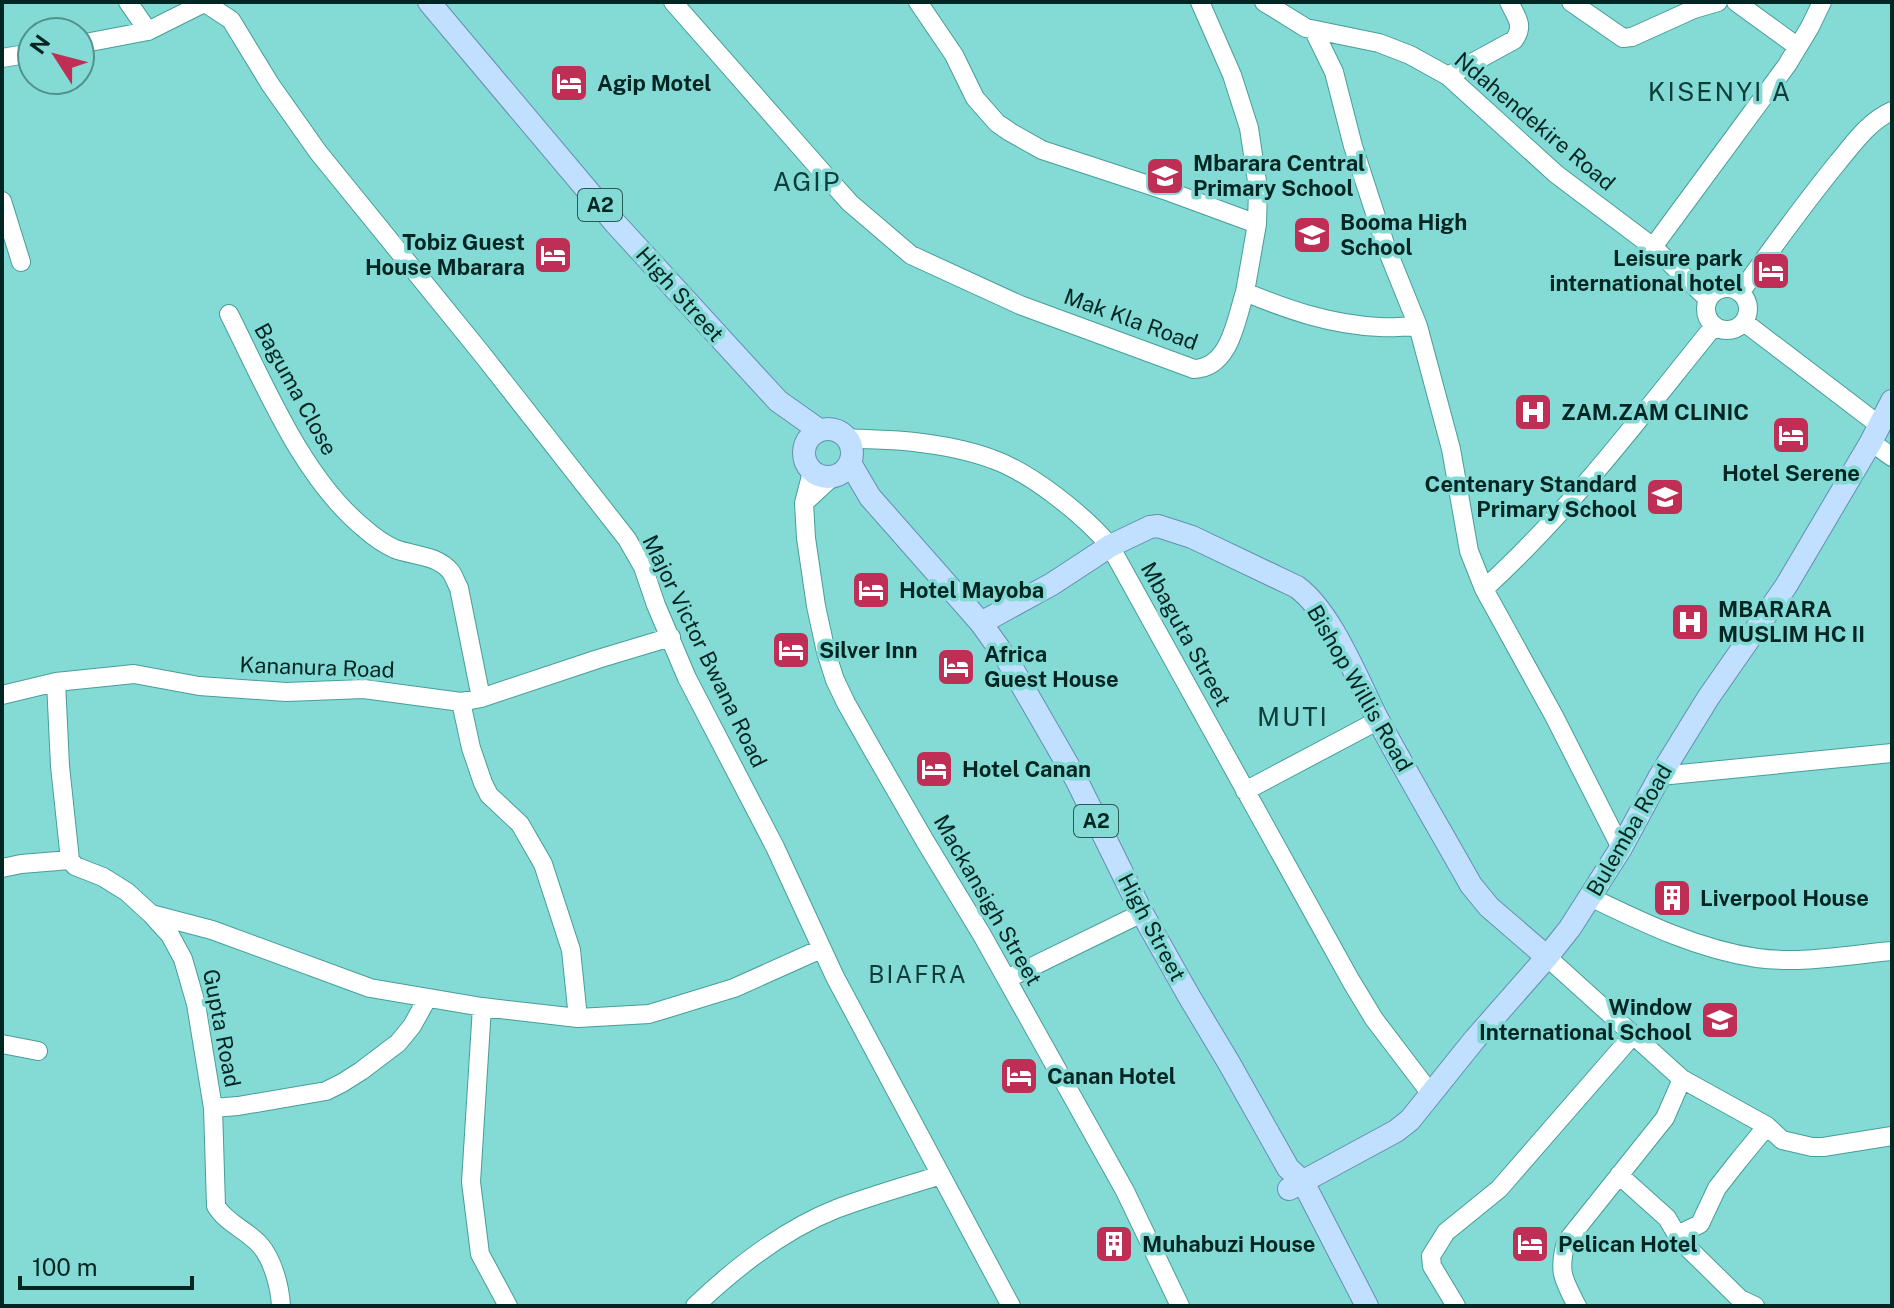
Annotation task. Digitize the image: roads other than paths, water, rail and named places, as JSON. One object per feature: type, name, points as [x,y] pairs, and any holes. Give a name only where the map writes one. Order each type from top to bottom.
[{"type":"main road","name":"High Street","points":[[434,4],[615,223],[833,462],[870,497],[981,623],[1008,661],[1076,779],[1142,913],[1367,1306]]},
{"type":"main road","name":"High Street","points":[[778,401],[819,430],[805,443],[833,462]]},
{"type":"main road","name":"Bulemba Road","points":[[1293,1179],[1396,1131],[1410,1120],[1570,928],[1621,848],[1708,698],[1786,586],[1892,401]]},
{"type":"main road","name":"Bishop Willis Road","points":[[981,623],[1052,584],[1110,546],[1140,530],[1158,526],[1216,548],[1297,587],[1330,627],[1471,885],[1489,907],[1547,957]]},
{"type":"main road","name":"High Street","points":[[1293,1179],[1350,1306]]},
{"type":"street","points":[[128,2],[148,31]]},
{"type":"street","points":[[96,41],[148,31],[206,2]]},
{"type":"street","name":"Major Victor Bwana Road","points":[[206,2],[231,20],[270,84],[318,152],[502,378],[627,539],[643,567],[693,690],[766,829],[821,949],[1011,1306]]},
{"type":"street","name":"Mak Kla Road","points":[[673,2],[850,203],[911,255],[1020,305],[1184,367],[1205,369],[1216,362],[1227,346],[1245,292],[1257,224],[1258,188],[1249,128],[1232,75],[1200,2]]},
{"type":"street","points":[[918,2],[954,55],[975,98],[997,123],[1010,132],[1042,150],[1257,224]]},
{"type":"street","name":"Ndahendekire Road","points":[[1264,2],[1314,31],[1379,43],[1410,55],[1448,76],[1556,174],[1653,247],[1708,299]]},
{"type":"street","points":[[1448,76],[1514,40],[1521,26],[1509,2]]},
{"type":"street","points":[[1571,2],[1623,38],[1718,2]]},
{"type":"street","points":[[1736,2],[1798,47]]},
{"type":"street","points":[[1653,247],[1770,90],[1822,2]]},
{"type":"street","points":[[1314,31],[1334,72],[1353,146],[1386,247],[1418,326],[1451,449],[1469,551],[1484,589],[1554,716],[1621,848]]},
{"type":"street","points":[[1740,293],[1851,146],[1872,123],[1892,111]]},
{"type":"street","points":[[2,201],[21,262]]},
{"type":"street","points":[[1720,289],[1740,293],[1747,303],[1744,322],[1733,330],[1720,330],[1707,316],[1708,299],[1720,289]]},
{"type":"street","points":[[1245,292],[1289,310],[1334,322],[1380,327],[1418,326]]},
{"type":"street","name":"Baguma Close","points":[[229,314],[297,446],[322,484],[355,521],[378,540],[395,549],[437,560],[451,572],[459,588],[481,698]]},
{"type":"street","points":[[1744,322],[1875,434],[1892,457]]},
{"type":"street","points":[[1484,589],[1521,555],[1608,456],[1714,326]]},
{"type":"street","name":"Mbaguta Street","points":[[833,462],[877,440],[915,442],[954,449],[1014,468],[1070,507],[1099,533],[1110,546],[1374,1019],[1431,1094]]},
{"type":"street","name":"Mackansigh Street","points":[[833,462],[804,503],[816,606],[835,680],[1125,1191],[1180,1306]]},
{"type":"street","name":"Kananura Road","points":[[2,695],[56,682],[134,674],[199,686],[286,692],[364,689],[461,702],[671,637]]},
{"type":"street","points":[[2,868],[70,860],[60,766],[56,682]]},
{"type":"street","points":[[461,702],[471,748],[489,795],[520,824],[543,864],[571,950],[578,1018]]},
{"type":"street","points":[[1245,791],[1379,720]]},
{"type":"street","points":[[1660,776],[1892,753]]},
{"type":"street","name":"Gupta Road","points":[[70,860],[75,866],[103,877],[127,892],[170,935],[183,959],[196,1004],[213,1108],[216,1206],[260,1245],[280,1292],[281,1306]]},
{"type":"street","points":[[1590,897],[1661,931],[1703,946],[1759,958],[1804,959],[1892,951]]},
{"type":"street","points":[[1007,979],[1142,913]]},
{"type":"street","points":[[151,914],[212,930],[370,988],[482,1007],[578,1018],[649,1014],[734,988],[821,949]]},
{"type":"street","points":[[1547,957],[1682,1079],[1767,1126],[1782,1140],[1812,1147],[1892,1136]]},
{"type":"street","points":[[213,1108],[326,1091],[342,1083],[398,1043],[427,999]]},
{"type":"street","points":[[482,1007],[471,1182],[480,1254],[508,1306]]},
{"type":"street","points":[[1456,1306],[1432,1266],[1431,1256],[1446,1232],[1499,1189],[1633,1035]]},
{"type":"street","points":[[2,1044],[38,1051]]},
{"type":"street","points":[[1577,1306],[1563,1279],[1561,1261],[1566,1242],[1665,1118],[1682,1079]]},
{"type":"street","points":[[1677,1235],[1700,1224],[1717,1188],[1767,1126]]},
{"type":"street","points":[[695,1306],[729,1274],[784,1236],[834,1210],[941,1175]]},
{"type":"street","points":[[1619,1175],[1667,1218],[1689,1249],[1740,1299],[1755,1306]]},
{"type":"place","name":"Agip Motel","points":[[569,83]]},
{"type":"place","name":"Mbarara Central Primary School","points":[[1165,176]]},
{"type":"place","name":"Booma High School","points":[[1312,235]]},
{"type":"place","name":"Tobiz Guest House Mbarara","points":[[553,255]]},
{"type":"place","name":"Leisure park international hotel","points":[[1771,271]]},
{"type":"place","name":"ZAM.ZAM CLINIC","points":[[1533,412]]},
{"type":"place","name":"Hotel Serene","points":[[1791,435]]},
{"type":"place","name":"Centenary Standard Primary School","points":[[1665,497]]},
{"type":"place","name":"Hotel Mayoba","points":[[871,590]]},
{"type":"place","name":"MBARARA MUSLIM HC II","points":[[1690,622]]},
{"type":"place","name":"Silver Inn","points":[[791,650]]},
{"type":"place","name":"Africa Guest House","points":[[956,667]]},
{"type":"place","name":"Hotel Canan","points":[[934,769]]},
{"type":"place","name":"Liverpool House","points":[[1672,898]]},
{"type":"place","name":"Window International School","points":[[1720,1020]]},
{"type":"place","name":"Canan Hotel","points":[[1019,1076]]},
{"type":"place","name":"Muhabuzi House","points":[[1114,1244]]},
{"type":"place","name":"Pelican Hotel","points":[[1530,1244]]},
{"type":"district","name":"KISENYI A","points":[[1720,91]]},
{"type":"district","name":"AGIP","points":[[807,181]]},
{"type":"district","name":"MUTI","points":[[1293,716]]},
{"type":"district","name":"BIAFRA","points":[[918,974]]}]
